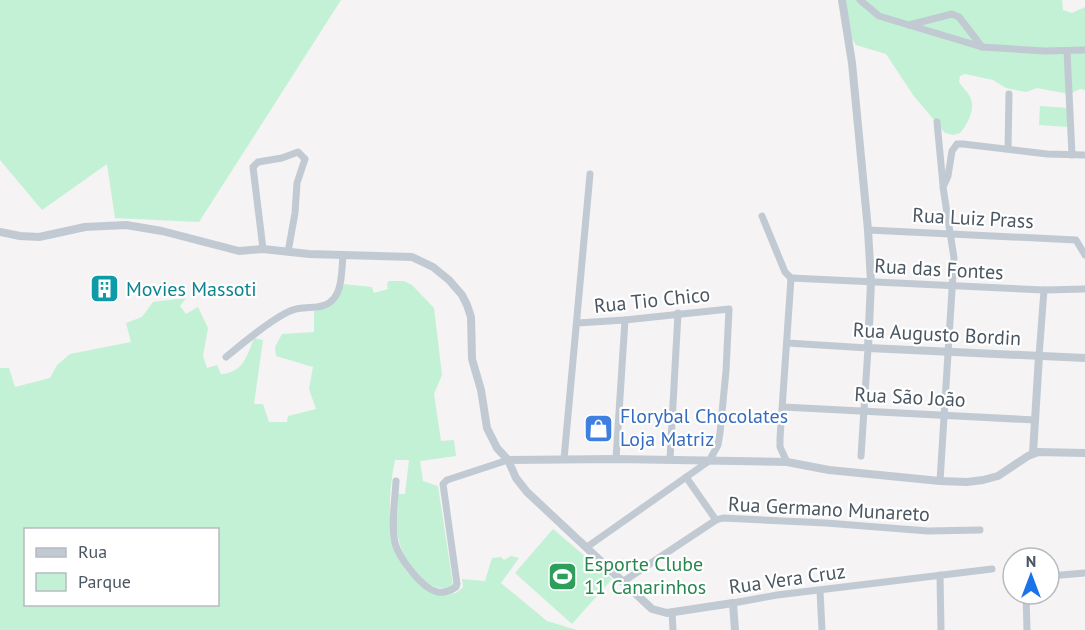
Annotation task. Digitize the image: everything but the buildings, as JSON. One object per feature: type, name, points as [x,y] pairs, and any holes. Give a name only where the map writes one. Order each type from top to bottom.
[{"type":"street","points":[[842,0],[855,96],[871,282],[861,456]]},
{"type":"street","points":[[860,0],[879,16],[982,47],[1085,50]]},
{"type":"street","points":[[908,25],[952,14],[959,17],[982,47]]},
{"type":"street","points":[[1067,51],[1072,155]]},
{"type":"street","points":[[1008,149],[1009,94]]},
{"type":"street","points":[[937,122],[943,187],[954,258],[940,481]]},
{"type":"street","points":[[943,187],[948,176],[953,148],[960,144],[1085,155]]},
{"type":"street","points":[[263,249],[253,166],[258,162],[282,158],[298,152],[304,159],[297,183],[295,213],[288,252]]},
{"type":"street","points":[[564,459],[590,174]]},
{"type":"street","points":[[762,216],[785,272],[791,278],[780,447],[787,462]]},
{"type":"street","name":"Rua Vera Cruz","points":[[0,232],[39,237],[85,227],[126,225],[162,231],[232,250],[263,249],[394,256],[418,259],[433,267],[462,295],[470,314],[472,359],[481,390],[487,428],[497,448],[508,460],[516,478],[536,503],[587,547],[652,609],[661,613],[777,595],[992,569]]},
{"type":"street","name":"Rua Luiz Prass","points":[[868,231],[1076,240],[1085,255]]},
{"type":"street","points":[[226,357],[288,311],[322,306],[332,301],[340,287],[343,255]]},
{"type":"street","name":"Rua das Fontes","points":[[791,278],[1044,290],[1085,289]]},
{"type":"street","points":[[1034,453],[1044,290]]},
{"type":"street","name":"Rua Tio Chico","points":[[577,323],[729,309],[720,433],[718,445],[709,461]]},
{"type":"street","points":[[670,459],[678,314]]},
{"type":"street","points":[[616,459],[626,320]]},
{"type":"street","name":"Rua Augusto Bordin","points":[[788,343],[1085,358]]},
{"type":"street","name":"Rua São João","points":[[783,407],[1035,420]]},
{"type":"street","points":[[396,481],[394,534],[399,554],[413,573],[428,587],[438,592],[447,592],[454,589],[457,584],[443,484],[447,480],[508,460],[670,459],[787,462],[829,470],[940,481],[976,481],[993,478],[1034,453],[1085,453]]},
{"type":"street","points":[[587,547],[709,461]]},
{"type":"street","points":[[686,477],[716,520]]},
{"type":"street","name":"Rua Germano Munareto","points":[[624,581],[716,520],[730,517],[928,531],[980,530]]},
{"type":"street","points":[[1061,575],[1085,573]]},
{"type":"street","points":[[940,575],[941,630]]},
{"type":"street","points":[[820,591],[822,630]]},
{"type":"street","points":[[733,603],[735,630]]},
{"type":"street","points":[[1026,606],[1027,630]]},
{"type":"street","points":[[672,612],[673,630]]},
{"type":"green space","points":[[0,0],[341,0],[199,222],[115,218],[107,164],[42,210],[0,160]]},
{"type":"green space","points":[[842,0],[1062,0],[1063,10],[1072,13],[1085,7],[1085,90],[1080,89],[1069,94],[1037,88],[1026,92],[1006,88],[993,80],[965,74],[960,76],[959,82],[971,99],[970,117],[960,133],[953,135],[945,133],[913,95],[886,54],[856,45],[848,32]]},
{"type":"green space","points":[[1040,106],[1068,108],[1068,127],[1039,125]]},
{"type":"green space","points":[[389,281],[404,281],[412,285],[434,308],[442,375],[434,394],[441,441],[454,440],[456,456],[420,461],[423,481],[438,486],[453,585],[444,588],[427,583],[406,558],[397,530],[398,494],[405,494],[409,460],[395,460],[390,521],[392,537],[402,565],[415,579],[443,595],[456,593],[463,587],[462,579],[485,581],[492,558],[501,557],[504,560],[511,556],[519,558],[501,583],[547,621],[577,630],[0,630],[0,368],[9,368],[15,387],[50,378],[57,365],[70,354],[131,342],[126,323],[142,317],[153,302],[186,298],[180,306],[186,314],[198,307],[208,328],[203,356],[207,368],[217,365],[221,374],[234,370],[243,362],[254,338],[263,340],[254,404],[263,404],[269,422],[287,422],[288,416],[316,409],[309,389],[313,367],[276,356],[275,347],[282,334],[314,332],[314,311],[333,302],[339,295],[343,284],[372,287],[374,293],[388,289]]},
{"type":"green space","name":"Esporte Clube 11 Canarinhos","points":[[553,529],[612,579],[572,624],[515,573]]},
{"type":"place","name":"Movies Massoti","points":[[105,289]]},
{"type":"place","name":"Florybal Chocolates Loja Matriz","points":[[599,428]]},
{"type":"place","name":"Esporte Clube 11 Canarinhos","points":[[563,576]]}]
